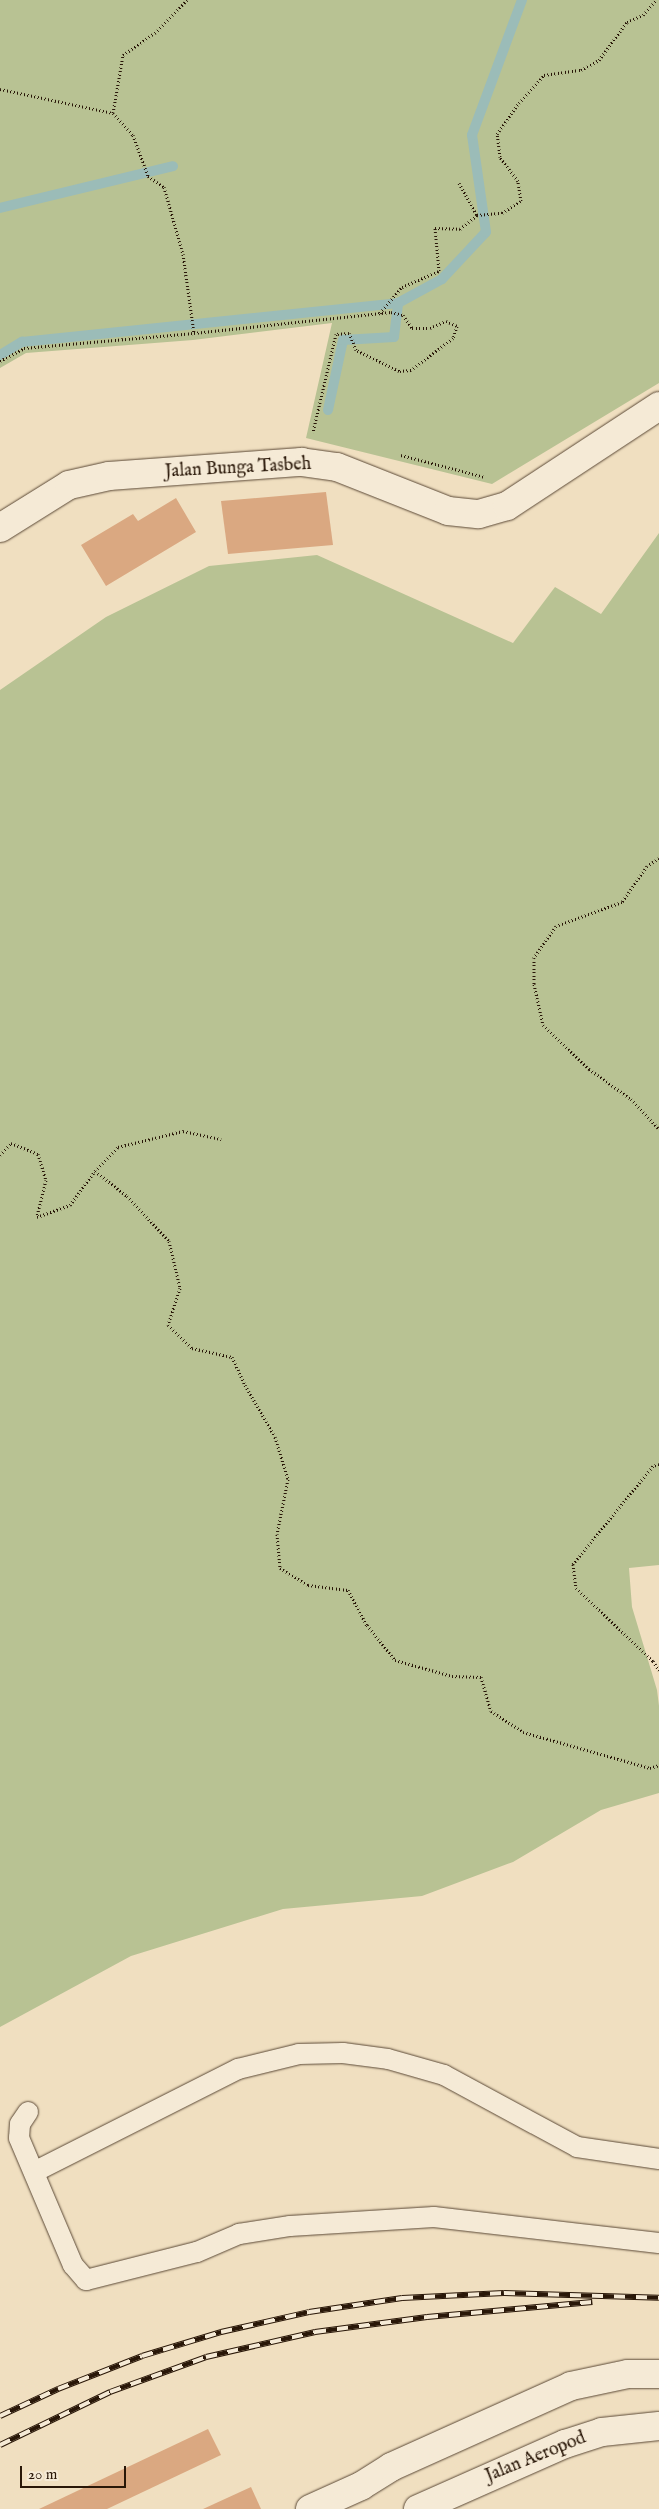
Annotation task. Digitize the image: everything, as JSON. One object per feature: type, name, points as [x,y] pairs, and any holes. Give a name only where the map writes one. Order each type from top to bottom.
[{"type":"street","name":"Jalan Bunga Tasbeh","points":[[0,528],[69,484],[109,476],[301,462],[337,467],[448,511],[479,514],[507,506],[659,406]]},
{"type":"street","points":[[310,2509],[361,2486],[391,2468],[424,2452],[571,2386],[628,2374],[659,2374]]},
{"type":"street","name":"Jalan Aeropod","points":[[418,2509],[565,2444],[602,2432],[659,2426]]},
{"type":"lane","points":[[34,2172],[238,2069],[299,2054],[343,2054],[388,2059],[435,2072],[514,2112],[577,2147],[659,2160]]},
{"type":"lane","points":[[28,2112],[20,2124],[19,2138],[73,2265],[86,2280],[197,2252],[239,2234],[290,2226],[434,2217],[659,2243]]},
{"type":"path","points":[[114,113],[123,55],[155,33],[187,0]]},
{"type":"path","points":[[380,314],[402,287],[439,271],[435,228],[460,229],[477,215],[502,213],[521,201],[518,181],[500,157],[497,134],[519,103],[544,75],[581,70],[599,60],[627,22],[643,15],[656,0]]},
{"type":"path","points":[[0,89],[114,113],[133,135],[148,176],[164,187],[184,254],[194,333]]},
{"type":"path","points":[[459,183],[477,215]]},
{"type":"path","points":[[0,361],[24,348],[194,333],[392,312],[403,315],[412,328],[430,328],[446,321],[457,326],[453,338],[412,370],[399,371],[356,350],[349,334],[336,334],[313,432],[322,435]]},
{"type":"path","points":[[397,454],[490,478]]},
{"type":"path","points":[[659,858],[647,866],[622,902],[556,926],[534,958],[534,984],[543,1025],[589,1069],[631,1099],[659,1129]]},
{"type":"path","points":[[0,1155],[11,1143],[38,1154],[46,1180],[37,1217],[70,1206],[96,1171],[118,1147],[183,1131],[221,1139]]},
{"type":"path","points":[[96,1171],[126,1196],[169,1241],[180,1288],[168,1325],[192,1348],[232,1357],[245,1385],[275,1437],[288,1479],[277,1534],[280,1568],[308,1584],[348,1590],[367,1624],[395,1660],[452,1676],[481,1677],[491,1711],[523,1732],[650,1768],[659,1765]]},
{"type":"path","points":[[659,1464],[653,1466],[573,1564],[576,1588],[653,1661],[659,1670]]},
{"type":"green space","points":[[0,0],[659,0],[659,383],[492,484],[306,438],[332,323],[193,340],[26,353],[0,368]]},
{"type":"green space","points":[[659,533],[659,1565],[629,1568],[632,1607],[657,1690],[659,1706],[659,1793],[601,1810],[513,1862],[422,1896],[283,1909],[131,1956],[0,2027],[0,690],[106,617],[209,566],[317,555],[513,643],[555,587],[601,614]]},
{"type":"building","points":[[326,492],[333,545],[228,554],[221,501]]},
{"type":"building","points":[[176,498],[196,532],[106,586],[81,545],[133,514],[138,521]]},
{"type":"building","points":[[208,2429],[221,2455],[107,2509],[39,2509]]},
{"type":"building","points":[[251,2487],[261,2509],[203,2509]]},
{"type":"waterway","points":[[0,355],[22,342],[398,303],[442,279],[486,232],[472,135],[522,0]]},
{"type":"waterway","points":[[0,208],[173,166]]},
{"type":"waterway","points":[[328,410],[343,340],[394,337],[398,303]]},
{"type":"railway","points":[[0,2416],[58,2389],[142,2356],[221,2332],[309,2312],[402,2298],[504,2293],[659,2298]]},
{"type":"railway","points":[[0,2445],[110,2392],[206,2357],[315,2332],[427,2317],[592,2302]]}]
